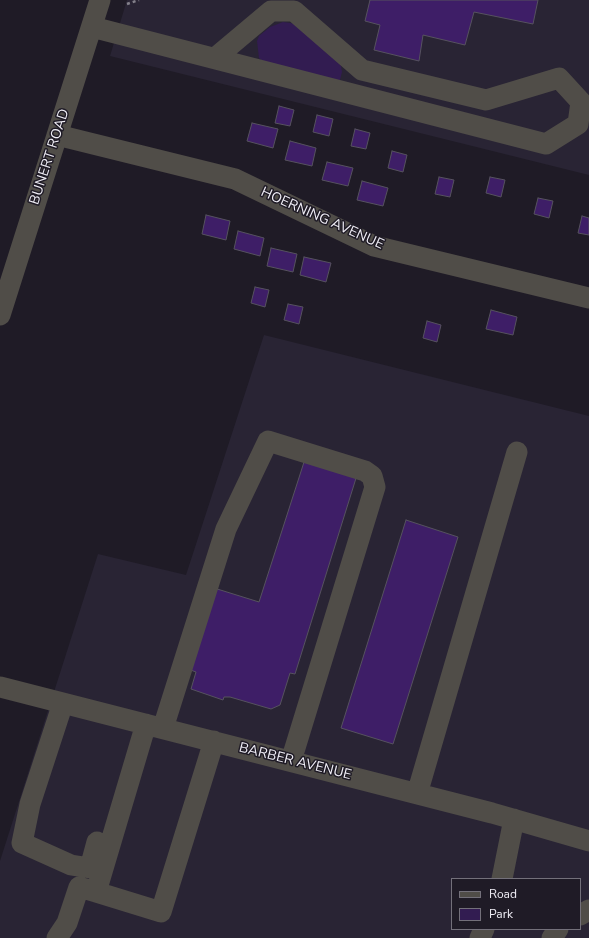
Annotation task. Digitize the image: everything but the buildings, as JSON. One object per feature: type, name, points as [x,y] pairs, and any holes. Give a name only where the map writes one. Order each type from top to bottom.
[{"type":"street","name":"BUNERT ROAD","points":[[0,315],[100,0]]},
{"type":"street","points":[[92,27],[546,144],[578,124],[581,102],[559,78],[486,100],[362,70],[294,11],[271,11],[215,58]]},
{"type":"street","name":"HOERNING AVENUE","points":[[57,135],[235,178],[374,246],[589,298]]},
{"type":"street","points":[[62,703],[30,804],[22,844],[71,865],[90,868],[226,529],[268,441],[365,472],[372,476],[375,487],[291,761]]},
{"type":"street","points":[[417,794],[517,452]]},
{"type":"street","name":"BARBER AVENUE","points":[[0,687],[514,819],[589,841]]},
{"type":"street","points":[[96,892],[147,724]]},
{"type":"street","points":[[57,938],[67,923],[79,887],[161,912],[214,741]]},
{"type":"street","points":[[502,878],[514,819]]},
{"type":"path","points":[[127,4],[139,0]]},
{"type":"shaded area","points":[[127,0],[589,0],[589,175],[110,56]]},
{"type":"shaded area","points":[[264,335],[589,416],[589,938],[0,938],[0,861],[98,554],[186,575]]},
{"type":"green space","points":[[283,22],[297,24],[337,60],[341,66],[342,72],[339,81],[263,62],[259,58],[257,41],[259,36],[270,27]]}]
